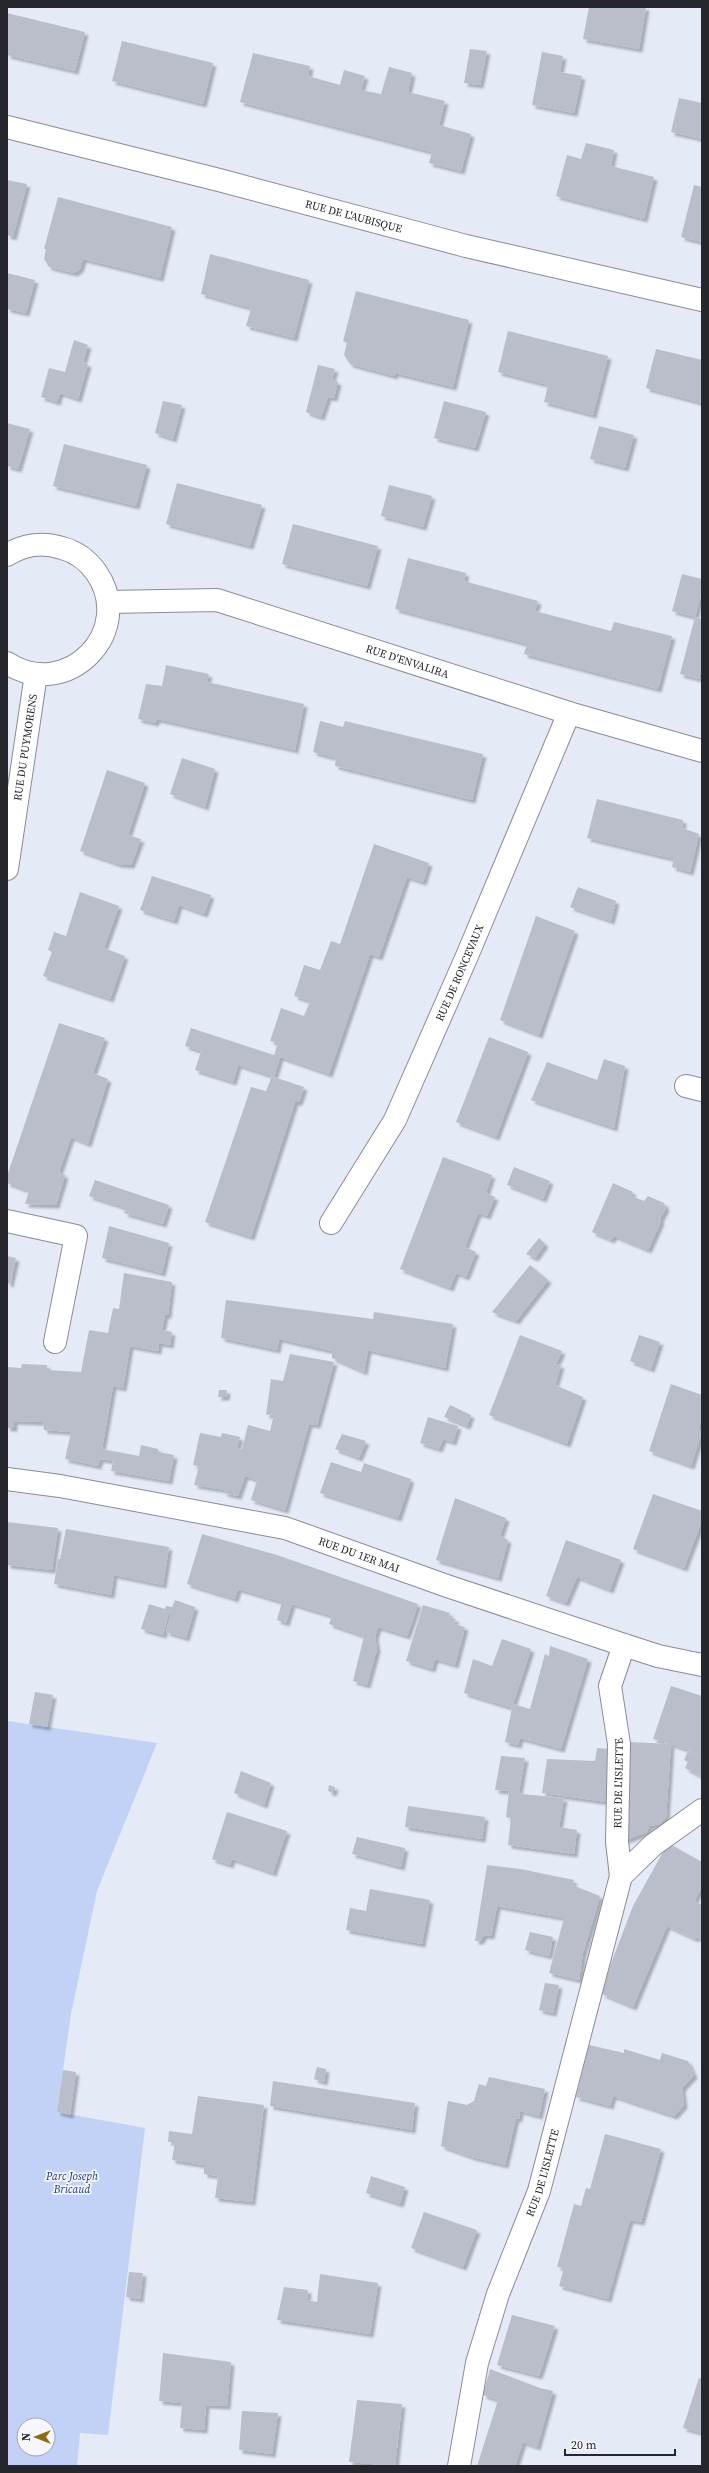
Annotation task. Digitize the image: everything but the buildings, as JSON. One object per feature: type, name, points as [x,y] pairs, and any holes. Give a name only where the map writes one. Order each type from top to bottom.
[{"type":"street","name":"RUE DE L'AUBISQUE","points":[[7,127],[220,180],[466,246],[702,300]]},
{"type":"street","points":[[7,556],[28,546],[50,544],[71,550],[90,563],[102,580],[108,602],[107,621],[101,640],[90,656],[74,667],[55,674],[36,674],[17,669],[7,663]]},
{"type":"street","name":"RUE D'ENVALIRA","points":[[108,602],[217,600],[569,713],[702,751]]},
{"type":"street","name":"RUE DU PUYMORENS","points":[[7,869],[36,674]]},
{"type":"street","name":"RUE DE RONCEVAUX","points":[[331,1223],[395,1120],[467,956],[569,713]]},
{"type":"street","points":[[7,1221],[76,1236],[55,1342]]},
{"type":"street","name":"RUE DU 1ER MAI","points":[[7,1479],[60,1486],[285,1528],[447,1586],[624,1645],[658,1656],[702,1665]]},
{"type":"street","name":"RUE DE L'ISLETTE","points":[[459,2466],[477,2363],[498,2294],[539,2191],[620,1876],[617,1842],[619,1744],[610,1686],[624,1645]]},
{"type":"street","points":[[620,1876],[654,1845],[702,1810]]},
{"type":"green space","name":"Parc Joseph Bricaud","points":[[7,1721],[157,1743],[97,1891],[71,2014],[57,2112],[145,2128],[108,2435],[80,2433],[77,2466],[7,2466]]}]
